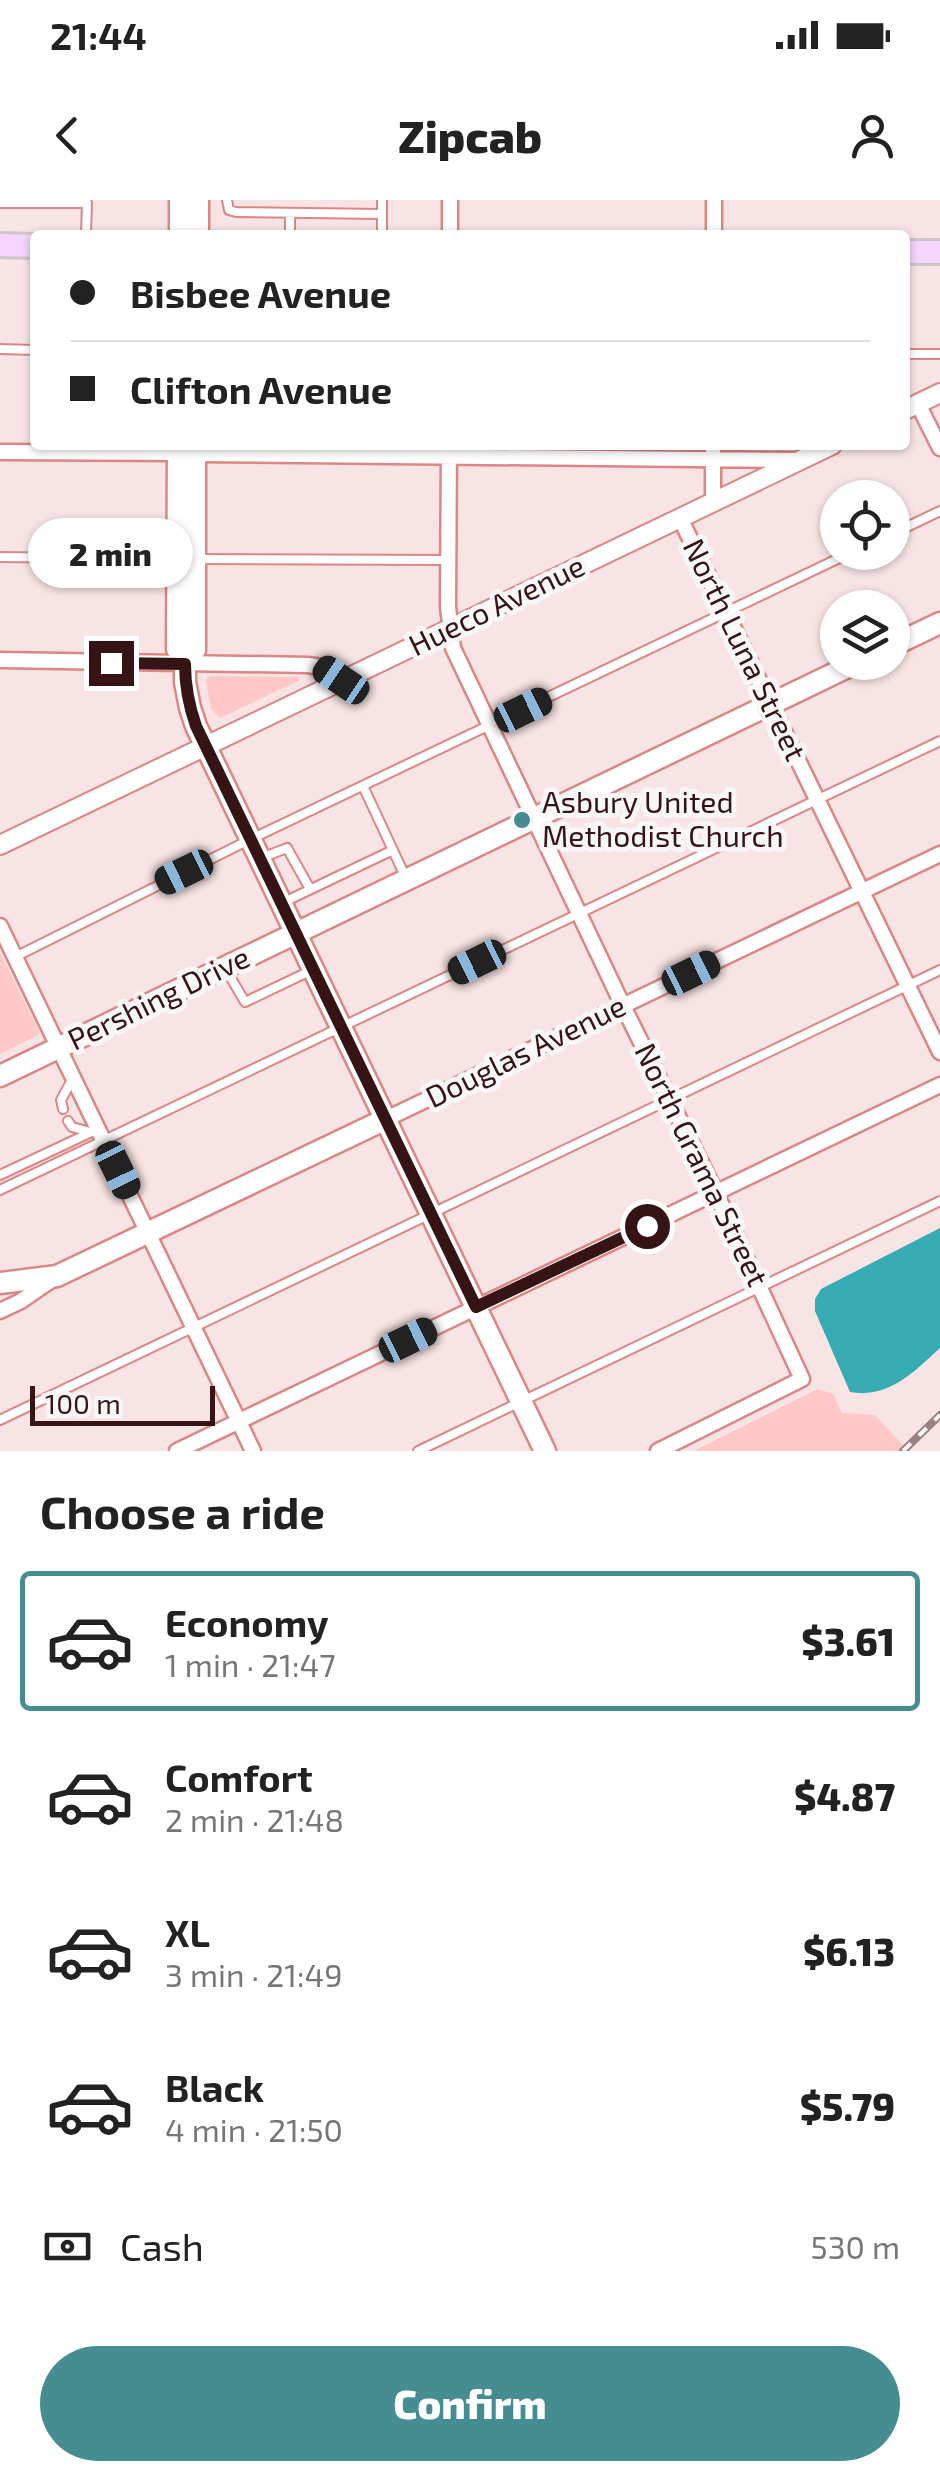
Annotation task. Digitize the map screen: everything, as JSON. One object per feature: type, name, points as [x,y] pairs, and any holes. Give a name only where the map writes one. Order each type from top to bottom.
[{"type":"main road","points":[[180,200],[180,230]]},
{"type":"main road","points":[[198,200],[198,230]]},
{"type":"main road","points":[[0,245],[30,246]]},
{"type":"main road","points":[[910,252],[940,252]]},
{"type":"main road","points":[[187,450],[186,559],[194,650],[185,664],[185,682],[190,708],[545,1451]]},
{"type":"main road","points":[[910,637],[940,623]]},
{"type":"main road","name":"Pershing Drive","points":[[0,1076],[821,680]]},
{"type":"main road","name":"Douglas Avenue","points":[[0,1283],[58,1276],[386,1120]]},
{"type":"street","points":[[450,200],[450,230]]},
{"type":"street","points":[[714,200],[714,230]]},
{"type":"street","points":[[940,393],[912,407],[940,448]]},
{"type":"street","points":[[0,452],[125,450]]},
{"type":"street","points":[[449,450],[713,452],[800,460]]},
{"type":"street","name":"North Grama Street","points":[[449,450],[448,608],[454,648],[802,1379],[658,1451]]},
{"type":"street","name":"Hueco Avenue","points":[[0,845],[821,450]]},
{"type":"street","name":"North Luna Street","points":[[713,452],[714,502]]},
{"type":"street","name":"North Luna Street","points":[[680,518],[940,1052]]},
{"type":"street","points":[[0,660],[308,665],[322,667],[341,680]]},
{"type":"street","name":"Douglas Avenue","points":[[386,1120],[940,854]]},
{"type":"street","points":[[0,926],[253,1451]]},
{"type":"street","points":[[177,1451],[940,1084]]},
{"type":"street","name":"Douglas Avenue","points":[[0,1311],[58,1276]]},
{"type":"lane","points":[[382,200],[382,230]]},
{"type":"lane","points":[[0,203],[87,203],[86,230]]},
{"type":"lane","points":[[228,205],[290,213],[382,214]]},
{"type":"lane","points":[[290,213],[290,230]]},
{"type":"lane","points":[[0,349],[30,350]]},
{"type":"lane","points":[[910,354],[940,354]]},
{"type":"lane","points":[[910,525],[940,511]]},
{"type":"lane","points":[[0,557],[449,560]]},
{"type":"lane","points":[[15,957],[251,839],[820,567]]},
{"type":"lane","points":[[0,1176],[342,1026],[940,740]]},
{"type":"lane","points":[[363,786],[407,880]]},
{"type":"lane","points":[[275,828],[310,890]]},
{"type":"lane","points":[[260,858],[286,848]]},
{"type":"lane","points":[[282,903],[393,850]]},
{"type":"lane","points":[[225,968],[245,1002],[314,969]]},
{"type":"lane","points":[[0,1420],[940,970]]},
{"type":"lane","points":[[63,1110],[61,1100],[73,1078]]},
{"type":"lane","points":[[68,1121],[72,1127],[97,1134]]},
{"type":"lane","points":[[0,1190],[97,1134]]},
{"type":"lane","points":[[418,1451],[940,1201]]},
{"type":"shaded area","points":[[210,676],[300,680],[220,718],[211,709],[206,680]]},
{"type":"shaded area","points":[[0,953],[39,1032],[0,1054]]},
{"type":"shaded area","points":[[818,1389],[833,1394],[842,1413],[875,1415],[908,1451],[694,1451]]},
{"type":"water","points":[[940,1228],[940,1348],[900,1382],[876,1391],[850,1392],[815,1311],[815,1299],[821,1289]]},
{"type":"railway","points":[[903,1451],[940,1415]]},
{"type":"place","name":"Asbury United Methodist Church","points":[[522,820]]},
{"type":"route","points":[[111,663],[185,664],[185,682],[196,726],[476,1307],[647,1226]]}]
